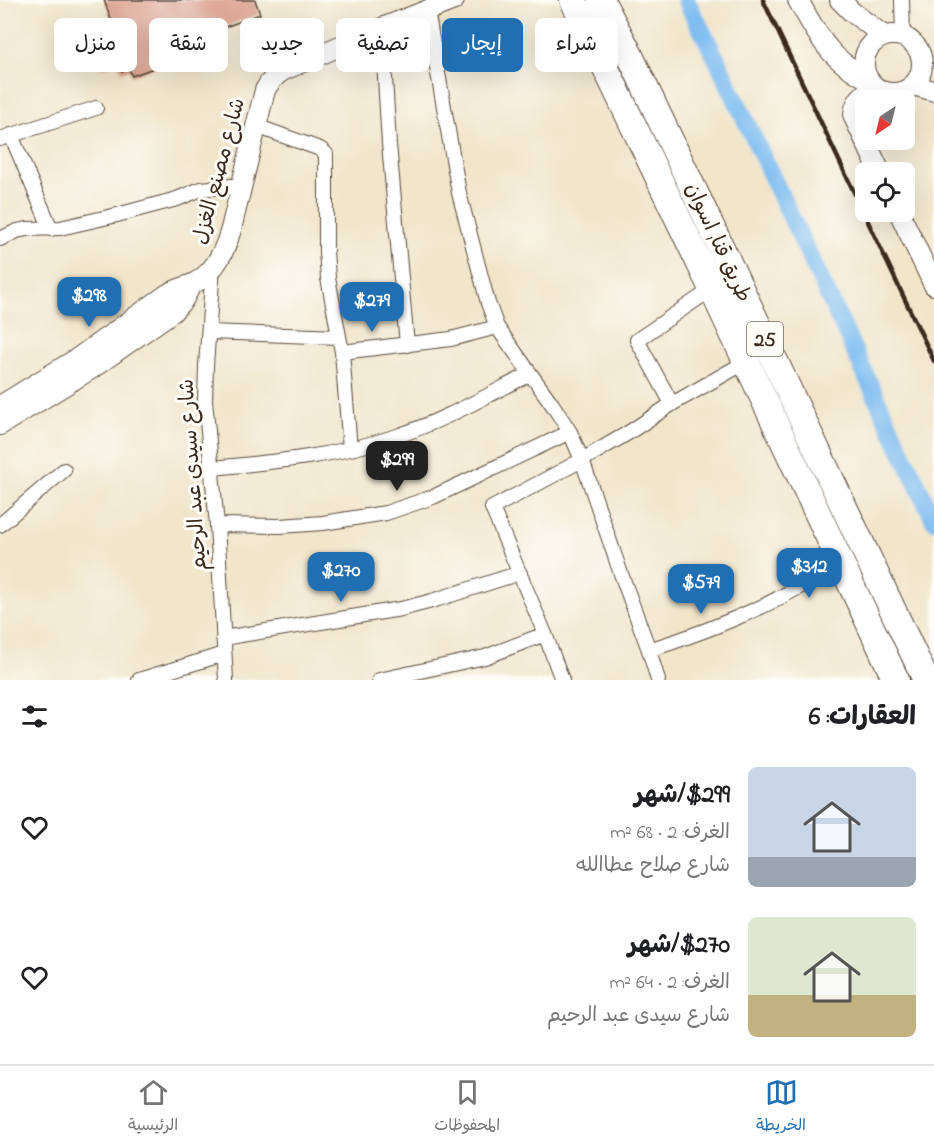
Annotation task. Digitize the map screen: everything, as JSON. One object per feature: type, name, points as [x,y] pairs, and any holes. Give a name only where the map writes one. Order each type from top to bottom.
[{"type":"highway","name":"طريق قنا, اسوان","points":[[573,0],[896,680]]},
{"type":"highway","name":"طريق قنا, اسوان","points":[[601,0],[626,47],[926,680]]},
{"type":"street","name":"شارع مصنع الغزل","points":[[407,18],[454,0]]},
{"type":"street","points":[[798,0],[827,47],[846,66],[882,90],[898,92],[913,85],[927,55],[915,46],[894,37],[852,12],[840,0]]},
{"type":"street","points":[[894,37],[902,0]]},
{"type":"street","points":[[427,10],[459,193],[488,303],[497,327],[570,432],[582,460],[658,680]]},
{"type":"street","points":[[872,83],[865,72],[866,54],[876,40],[894,37]]},
{"type":"street","name":"شارع مصنع الغزل","points":[[0,406],[78,358],[168,294],[202,278],[213,267],[226,246],[265,90],[269,82],[276,75],[295,65],[336,48]]},
{"type":"street","points":[[385,72],[407,345]]},
{"type":"street","points":[[872,83],[857,101],[854,117],[875,162]]},
{"type":"street","points":[[913,85],[934,91]]},
{"type":"street","points":[[51,229],[6,137],[96,108]]},
{"type":"street","points":[[256,126],[320,149],[326,154],[328,278],[342,352],[350,449]]},
{"type":"street","points":[[0,239],[17,231],[66,227],[117,215],[177,199],[201,189],[242,185]]},
{"type":"street","points":[[904,222],[934,285]]},
{"type":"street","name":"شارع سيدى عبد الرحيم","points":[[213,267],[205,400],[217,525],[225,680]]},
{"type":"street","name":"شارع مصنع الغزل","points":[[0,425],[91,369],[164,318],[183,300],[191,285]]},
{"type":"street","points":[[672,404],[637,340],[712,290]]},
{"type":"street","points":[[342,352],[451,339],[497,327]]},
{"type":"street","points":[[209,332],[339,337]]},
{"type":"street","points":[[562,680],[492,508],[582,460],[672,404],[746,362]]},
{"type":"street","points":[[212,468],[266,463],[350,449],[397,436],[445,417],[530,374]]},
{"type":"street","points":[[217,525],[280,526],[323,523],[386,513],[433,497],[570,432]]},
{"type":"street","points":[[0,525],[64,470]]},
{"type":"street","points":[[649,650],[762,606],[821,574],[843,565]]},
{"type":"street","points":[[224,638],[402,609],[520,573]]},
{"type":"street","points":[[379,680],[485,657],[545,634]]},
{"type":"street","points":[[139,680],[224,654]]},
{"type":"building","points":[[104,0],[255,0],[260,14],[249,18],[240,18],[240,21],[228,26],[228,18],[149,18],[149,70],[132,76],[130,72],[137,72],[137,18],[110,18]]},
{"type":"waterway","points":[[686,0],[717,60],[934,520]]},
{"type":"railway","points":[[763,0],[934,361]]}]
